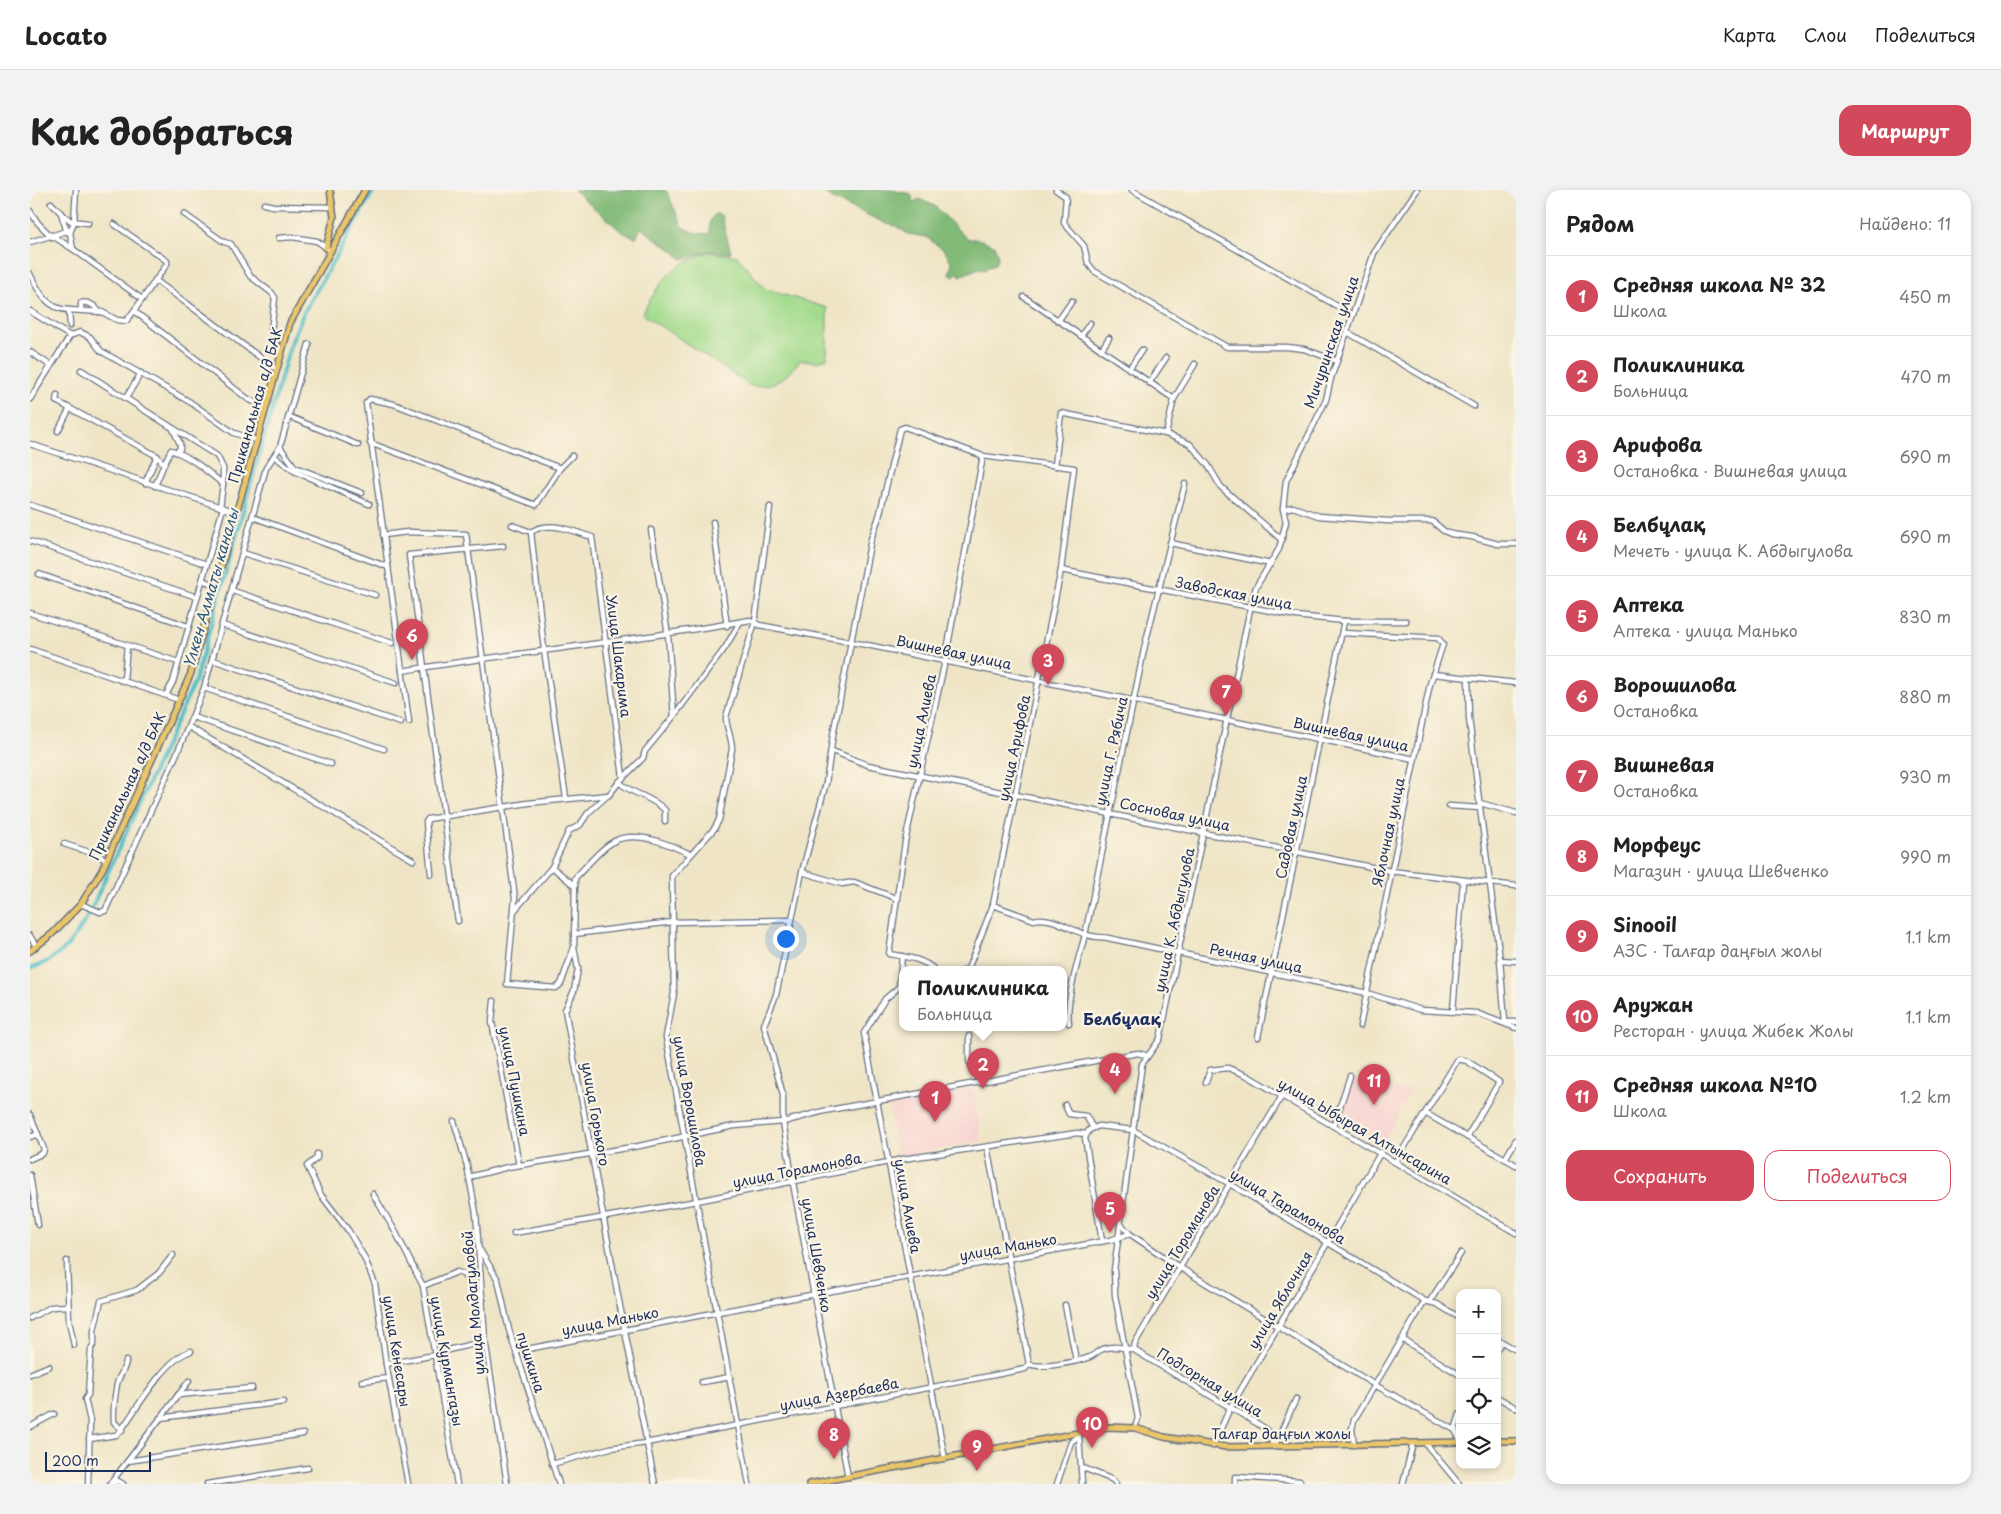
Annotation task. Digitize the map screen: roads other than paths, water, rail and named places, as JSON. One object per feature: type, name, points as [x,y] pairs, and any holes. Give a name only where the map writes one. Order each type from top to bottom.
[{"type":"main road","points":[[329,250],[328,236],[333,226],[330,190]]},
{"type":"main road","name":"Приканальная а/д БАК","points":[[30,951],[81,904],[106,860],[179,700],[190,673],[290,323],[329,250],[365,190]]},
{"type":"main road","name":"Талғар даңғыл жолы","points":[[809,1484],[1109,1427],[1135,1428],[1213,1446],[1274,1447],[1456,1441]]},
{"type":"main road","points":[[1501,1441],[1516,1441]]},
{"type":"street","points":[[30,242],[69,231],[74,221],[76,190]]},
{"type":"street","points":[[1056,190],[1066,197],[1064,223],[1084,246],[1088,263],[1094,271],[1227,346],[1304,349],[1337,361]]},
{"type":"street","points":[[1132,190],[1353,315]]},
{"type":"street","name":"Мичуринская улица","points":[[1283,509],[1286,481],[1326,400],[1337,361],[1374,253],[1417,190]]},
{"type":"street","points":[[51,203],[61,213],[74,221],[88,223]]},
{"type":"street","points":[[264,204],[273,206],[332,207]]},
{"type":"street","points":[[30,211],[38,223],[52,237],[73,249],[142,299]]},
{"type":"street","points":[[61,213],[69,231],[73,249]]},
{"type":"street","points":[[184,214],[224,242],[231,244],[254,281],[272,293],[275,298],[271,330],[281,354]]},
{"type":"street","points":[[80,310],[81,303],[86,302],[99,312],[121,321],[126,321],[167,264],[167,261],[114,224]]},
{"type":"street","points":[[279,238],[292,236],[317,241],[329,250]]},
{"type":"street","points":[[30,274],[39,291],[55,308],[99,312]]},
{"type":"street","points":[[155,280],[276,369]]},
{"type":"street","points":[[1024,297],[1174,398]]},
{"type":"street","points":[[1058,321],[1072,301]]},
{"type":"street","points":[[69,310],[70,326]]},
{"type":"street","points":[[30,311],[70,336]]},
{"type":"street","points":[[134,312],[248,399],[266,407]]},
{"type":"street","points":[[1081,336],[1090,323]]},
{"type":"street","points":[[30,397],[70,336],[80,332],[90,337],[101,350],[190,402],[234,432],[256,440]]},
{"type":"street","points":[[1347,332],[1474,406]]},
{"type":"street","points":[[1101,350],[1109,338]]},
{"type":"street","points":[[81,904],[100,912],[105,911],[189,727],[213,660],[266,468],[280,447],[309,344]]},
{"type":"street","points":[[1130,369],[1142,350]]},
{"type":"street","points":[[30,352],[50,365]]},
{"type":"street","points":[[1150,383],[1166,358]]},
{"type":"street","points":[[1166,434],[1174,398],[1195,364]]},
{"type":"street","points":[[82,370],[217,456],[224,468],[221,507],[202,580],[178,662],[166,695]]},
{"type":"street","points":[[126,398],[141,373]]},
{"type":"street","points":[[57,395],[56,401],[156,456],[164,464]]},
{"type":"street","points":[[409,722],[366,403],[370,399],[375,399],[394,404],[560,468]]},
{"type":"street","points":[[58,430],[70,408]]},
{"type":"street","points":[[983,456],[1055,466],[1062,414],[1166,434],[1190,444],[1208,465],[1221,487],[1282,540]]},
{"type":"street","points":[[290,417],[358,445]]},
{"type":"street","points":[[172,428],[180,444],[180,449],[176,452]]},
{"type":"street","name":"улица Шевченко","points":[[848,1477],[793,1183],[783,1122],[783,1095],[764,1025],[780,979],[802,872],[826,783],[832,751],[832,735],[852,643],[871,539],[900,429],[905,428],[958,449],[983,456]]},
{"type":"street","points":[[370,443],[536,505],[560,468],[572,456]]},
{"type":"street","points":[[30,444],[236,512]]},
{"type":"street","points":[[280,447],[295,467],[362,493]]},
{"type":"street","points":[[155,486],[169,452],[176,452],[223,484]]},
{"type":"street","points":[[145,483],[156,456]]},
{"type":"street","points":[[274,456],[294,471],[369,504]]},
{"type":"street","name":"улица Алиева","points":[[901,966],[902,956],[889,954],[905,842],[945,661],[983,456]]},
{"type":"street","name":"улица Арифова","points":[[969,966],[993,905],[1061,570],[1074,468],[1055,466]]},
{"type":"street","name":"улица Г. Рябича","points":[[1069,1024],[1068,1008],[1075,970],[1085,935],[1158,590],[1185,484]]},
{"type":"street","points":[[30,505],[206,564]]},
{"type":"street","name":"улица Ворошилова","points":[[749,1484],[666,1037],[674,993],[672,876],[714,829],[719,820],[732,749],[732,738],[726,723],[726,717],[755,622],[770,506]]},
{"type":"street","points":[[1283,509],[1293,507],[1319,516],[1432,522],[1451,534],[1472,536],[1498,544],[1516,544]]},
{"type":"street","name":"улица К. Абдыгулова","points":[[1135,1428],[1138,1418],[1115,1295],[1114,1270],[1142,1064],[1160,1039],[1250,609],[1256,587],[1271,564],[1282,540],[1286,522],[1283,509]]},
{"type":"street","points":[[253,517],[388,567]]},
{"type":"street","points":[[713,522],[727,626]]},
{"type":"street","points":[[512,525],[531,532],[544,650],[566,798]]},
{"type":"street","name":"Улица Шакарима","points":[[531,532],[536,528],[551,526],[592,537],[623,777]]},
{"type":"street","points":[[651,530],[668,635],[674,716]]},
{"type":"street","points":[[383,535],[408,532],[466,534],[515,898],[507,984],[509,986],[556,988],[561,984],[574,947]]},
{"type":"street","points":[[30,541],[197,597]]},
{"type":"street","points":[[1170,543],[1271,564]]},
{"type":"street","points":[[458,920],[409,555],[503,546]]},
{"type":"street","points":[[243,553],[375,595]]},
{"type":"street","name":"Заводская улица","points":[[1061,570],[1250,609],[1344,621],[1406,621]]},
{"type":"street","points":[[39,574],[188,626]]},
{"type":"street","points":[[202,580],[215,585]]},
{"type":"street","points":[[233,591],[392,643]]},
{"type":"street","points":[[30,613],[178,662]]},
{"type":"street","name":"Вишневая улица","points":[[402,671],[482,658],[668,635],[727,626],[750,620],[759,625],[945,661],[1414,759]]},
{"type":"street","name":"Садовая улица","points":[[1258,1037],[1344,621]]},
{"type":"street","points":[[514,911],[552,867],[569,832],[580,825],[588,813],[608,795],[642,758],[645,751],[725,648],[740,622]]},
{"type":"street","points":[[222,625],[396,683]]},
{"type":"street","name":"Яблочная улица","points":[[1343,633],[1438,638],[1442,644],[1433,674],[1414,759],[1360,1026]]},
{"type":"street","points":[[124,680],[127,646]]},
{"type":"street","points":[[30,648],[179,700]]},
{"type":"street","points":[[213,660],[401,723]]},
{"type":"street","points":[[1433,674],[1516,683]]},
{"type":"street","points":[[1468,678],[1469,718],[1500,960],[1505,1022],[1516,1022]]},
{"type":"street","points":[[204,688],[384,749]]},
{"type":"street","points":[[193,717],[331,764]]},
{"type":"street","points":[[189,727],[413,860]]},
{"type":"street","name":"Сосновая улица","points":[[832,751],[868,765],[1204,831],[1391,871],[1516,886]]},
{"type":"street","points":[[619,782],[643,798],[657,801],[665,810],[665,821]]},
{"type":"street","points":[[431,874],[426,822],[428,819],[566,798],[608,795]]},
{"type":"street","points":[[1449,806],[1480,805],[1516,813]]},
{"type":"street","points":[[575,886],[576,878],[609,845],[618,839],[653,840],[670,844],[690,854]]},
{"type":"street","points":[[64,844],[98,855],[106,860]]},
{"type":"street","points":[[552,867],[575,886]]},
{"type":"street","points":[[802,872],[842,884],[854,882],[898,899]]},
{"type":"street","points":[[1453,1011],[1463,881]]},
{"type":"street","name":"улица Горького","points":[[575,886],[574,947],[577,979],[565,1010],[565,1017],[646,1443],[656,1484]]},
{"type":"street","name":"Речная улица","points":[[993,905],[1034,920],[1040,918],[1061,924],[1085,935],[1108,938],[1367,993],[1421,1010],[1476,1013],[1505,1022],[1516,1028]]},
{"type":"street","points":[[574,934],[673,922],[791,920]]},
{"type":"street","points":[[30,936],[36,946]]},
{"type":"street","points":[[902,956],[927,963],[930,966]]},
{"type":"street","points":[[1500,960],[1516,961]]},
{"type":"street","name":"улица Алиева","points":[[899,987],[885,999],[864,1033],[945,1459]]},
{"type":"street","name":"улица Пушкина","points":[[494,1001],[492,1022],[519,1166]]},
{"type":"street","points":[[969,1036],[969,1061],[981,1082]]},
{"type":"street","points":[[469,1177],[519,1166],[759,1123],[783,1122],[809,1117],[824,1111],[1104,1058],[1138,1053],[1148,1056]]},
{"type":"street","points":[[1396,1162],[1458,1059],[1467,1061],[1500,1082],[1468,1138]]},
{"type":"street","name":"улица Ыбырая Алтынсарина","points":[[1206,1082],[1210,1070],[1228,1068],[1246,1075],[1381,1152],[1516,1233]]},
{"type":"street","points":[[1334,1125],[1350,1076]]},
{"type":"street","points":[[1134,1079],[1140,1079]]},
{"type":"street","name":"улица Тороманова","points":[[1134,1350],[1135,1343],[1179,1267],[1282,1096]]},
{"type":"street","points":[[1065,1105],[1069,1114],[1086,1116],[1093,1128],[1086,1134],[1102,1241]]},
{"type":"street","points":[[1425,1113],[1516,1165]]},
{"type":"street","points":[[30,1115],[44,1149],[43,1153],[30,1159]]},
{"type":"street","name":"улица Молдагуловой","points":[[454,1121],[469,1177],[476,1213],[486,1341],[507,1484]]},
{"type":"street","name":"улица Тарамонова","points":[[1093,1128],[1099,1126],[1133,1130],[1230,1184],[1456,1316]]},
{"type":"street","name":"улица Торамонова","points":[[514,1233],[793,1183],[888,1163],[987,1146],[1077,1133],[1086,1134]]},
{"type":"street","points":[[30,1137],[38,1134]]},
{"type":"street","points":[[1506,1159],[1516,1140]]},
{"type":"street","points":[[987,1146],[1029,1364]]},
{"type":"street","name":"улица Яблочная","points":[[1213,1446],[1230,1408],[1381,1152]]},
{"type":"street","name":"улица Кенесары","points":[[317,1154],[317,1158],[307,1166],[314,1182],[321,1195],[348,1230],[364,1257],[375,1284],[386,1364],[408,1484]]},
{"type":"street","points":[[30,1175],[38,1225]]},
{"type":"street","name":"улица Курмангазы","points":[[373,1194],[395,1231],[423,1286],[457,1484]]},
{"type":"street","points":[[1120,1222],[1130,1234],[1179,1267],[1277,1326],[1455,1430],[1457,1424]]},
{"type":"street","name":"улица Манько","points":[[517,1351],[909,1276],[1009,1259],[1130,1234]]},
{"type":"street","name":"пушкина","points":[[479,1248],[498,1280],[504,1311],[559,1484]]},
{"type":"street","points":[[1354,1445],[1352,1425],[1402,1339],[1461,1253]]},
{"type":"street","points":[[88,1484],[90,1421],[85,1399],[88,1395],[94,1330],[101,1301],[142,1287],[159,1273],[173,1256]]},
{"type":"street","points":[[67,1261],[68,1306],[74,1345]]},
{"type":"street","points":[[423,1286],[457,1272],[463,1274],[483,1300]]},
{"type":"street","points":[[1065,1305],[1076,1360]]},
{"type":"street","points":[[30,1311],[31,1318],[51,1307],[68,1306]]},
{"type":"street","points":[[1402,1339],[1456,1373]]},
{"type":"street","points":[[386,1364],[486,1341]]},
{"type":"street","points":[[1501,1341],[1516,1350]]},
{"type":"street","name":"Подгорная улица","points":[[1125,1348],[1134,1350],[1266,1429],[1274,1447]]},
{"type":"street","name":"улица Азербаева","points":[[552,1464],[610,1448],[646,1443],[1025,1369],[1029,1364],[1036,1367],[1076,1360],[1090,1357],[1103,1349],[1125,1348]]},
{"type":"street","points":[[89,1439],[116,1435],[178,1356],[192,1351]]},
{"type":"street","points":[[122,1429],[114,1422],[114,1413],[117,1384],[126,1368],[126,1360]]},
{"type":"street","points":[[30,1374],[49,1366]]},
{"type":"street","points":[[702,1382],[730,1377]]},
{"type":"street","points":[[362,1381],[389,1378]]},
{"type":"street","points":[[110,1484],[188,1381]]},
{"type":"street","points":[[178,1395],[252,1388]]},
{"type":"street","points":[[1274,1447],[1296,1399]]},
{"type":"street","points":[[1501,1399],[1516,1408]]},
{"type":"street","points":[[160,1418],[284,1402]]},
{"type":"street","points":[[30,1427],[54,1414]]},
{"type":"street","points":[[128,1461],[303,1434]]},
{"type":"street","points":[[1080,1434],[1082,1484]]},
{"type":"street","points":[[1057,1484],[1071,1442],[1080,1434]]},
{"type":"street","points":[[1404,1484],[1413,1443]]},
{"type":"street","points":[[1424,1443],[1459,1484]]},
{"type":"street","points":[[1081,1467],[1113,1480],[1116,1484]]},
{"type":"street","points":[[207,1484],[308,1468]]},
{"type":"street","points":[[1235,1484],[1235,1477],[1300,1481],[1300,1484]]},
{"type":"street","points":[[110,1484],[118,1482],[123,1484]]},
{"type":"waterway","name":"Үлкен Алматы каналы","points":[[30,969],[51,959],[66,948],[89,914],[195,681],[290,346],[303,314],[374,190]]},
{"type":"place","name":"Ворошилова","points":[[412,660]]},
{"type":"place","name":"Арифова","points":[[1048,685]]},
{"type":"place","name":"Вишневая","points":[[1226,716]]},
{"type":"place","name":"Поликлиника","points":[[983,1089]]},
{"type":"place","name":"Белбұлақ","points":[[1115,1094]]},
{"type":"place","name":"Средняя школа №10","points":[[1374,1105]]},
{"type":"place","name":"Средняя школа № 32","points":[[935,1122]]},
{"type":"place","name":"Аптека","points":[[1110,1233]]},
{"type":"place","name":"Аружан","points":[[1092,1448]]},
{"type":"place","name":"Морфеус","points":[[834,1459]]},
{"type":"place","name":"Sinooil","points":[[977,1471]]},
{"type":"district","name":"Белбұлақ","points":[[1122,1018]]}]
